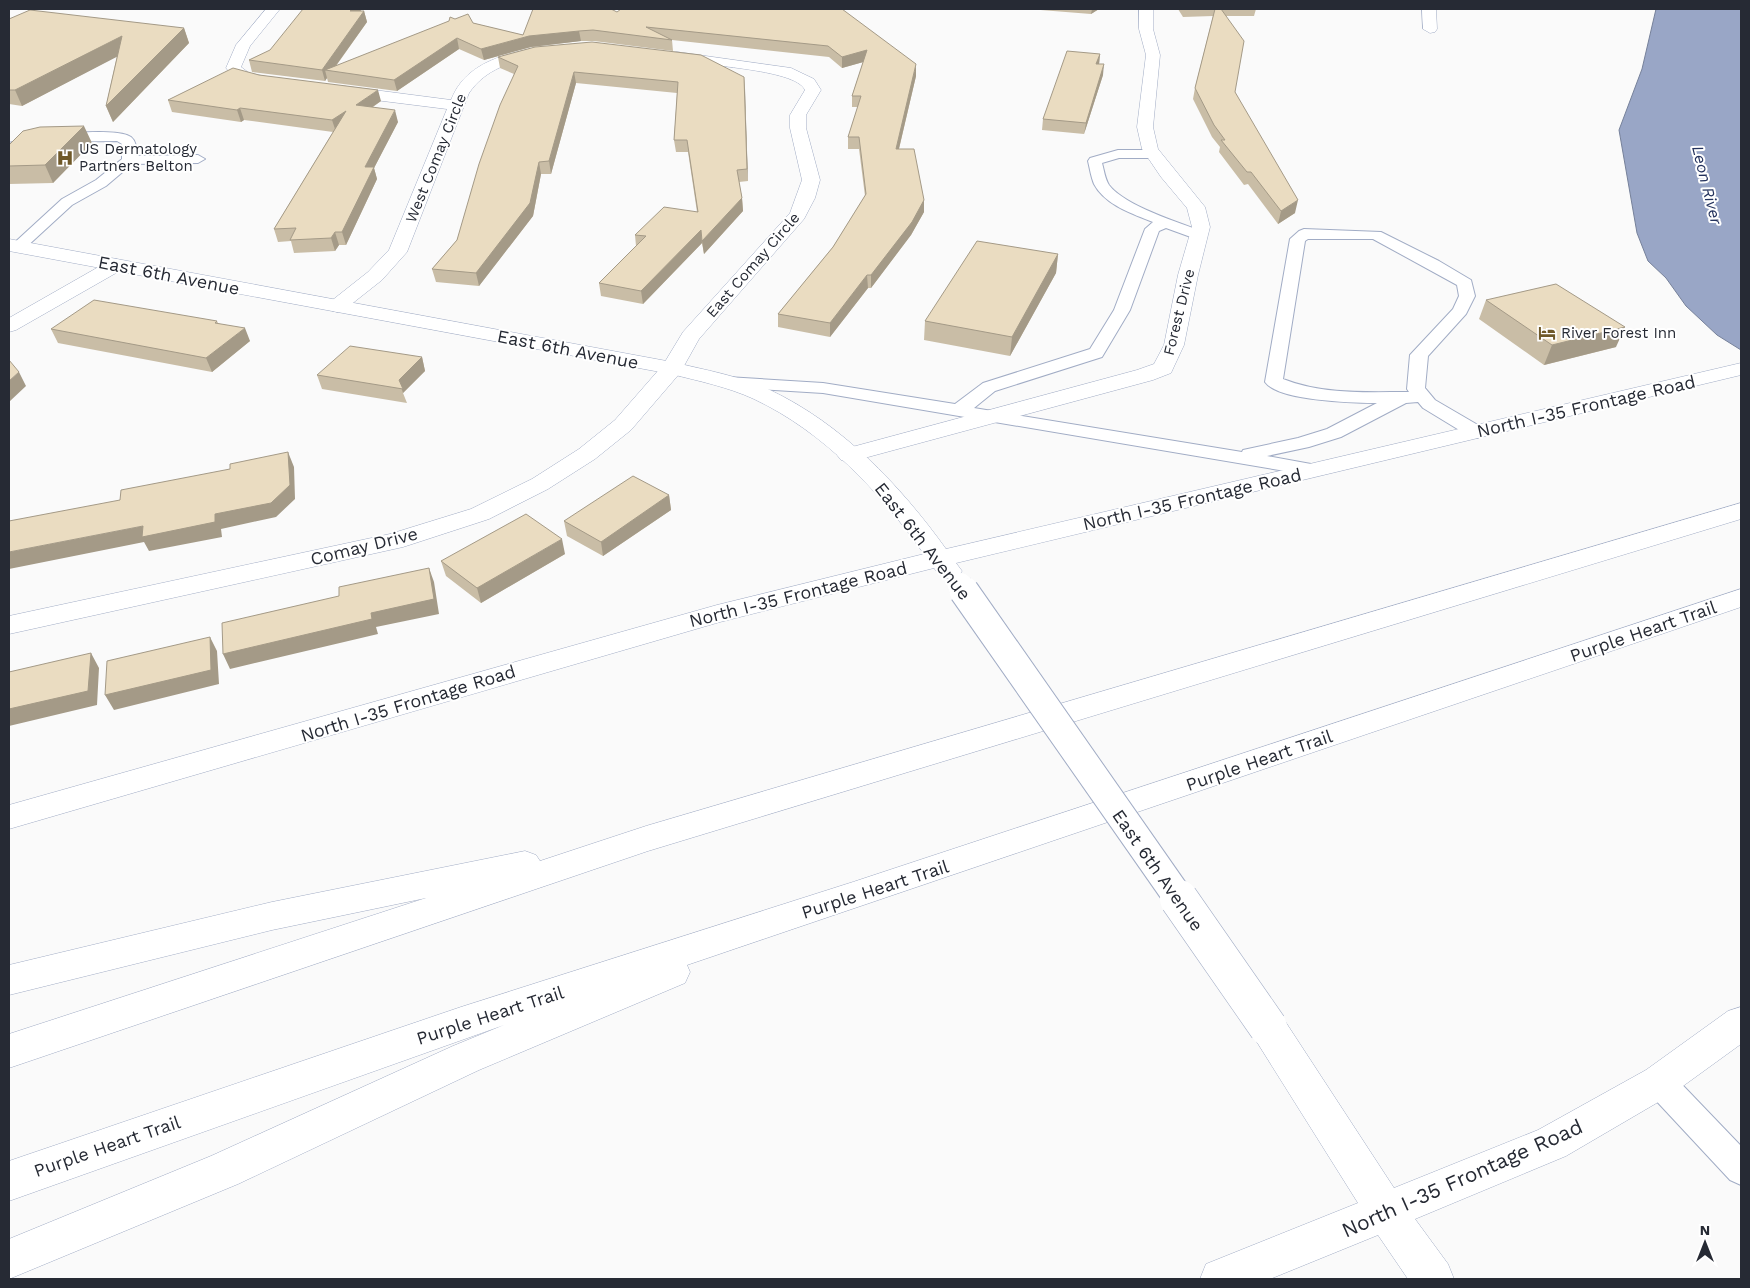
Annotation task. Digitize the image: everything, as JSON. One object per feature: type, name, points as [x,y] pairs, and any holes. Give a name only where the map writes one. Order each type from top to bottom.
[{"type":"main road","points":[[273,9],[239,52],[233,62],[233,68],[244,76],[281,83]]},
{"type":"main road","name":"Forest Drive","points":[[849,455],[1145,375],[1163,368],[1174,345],[1188,275],[1201,227],[1196,207],[1166,173],[1150,149],[1145,126],[1153,55],[1146,29],[1146,9]]},
{"type":"main road","points":[[1429,9],[1430,29]]},
{"type":"main road","name":"West Comay Circle","points":[[337,306],[375,276],[398,252],[456,105],[469,80],[479,71],[509,59],[555,49]]},
{"type":"main road","name":"East Comay Circle","points":[[661,55],[776,69],[797,74],[809,82],[813,90],[798,115],[798,128],[811,180],[806,198],[798,215],[690,336],[672,368]]},
{"type":"main road","points":[[326,89],[456,105]]},
{"type":"main road","name":"East 6th Avenue","points":[[13,246],[672,368],[727,382],[763,395],[828,435],[886,490],[941,558],[1268,1027],[1386,1212],[1433,1279]]},
{"type":"main road","points":[[9,326],[116,265]]},
{"type":"main road","name":"Comay Drive","points":[[9,625],[394,541],[480,514],[540,484],[587,454],[623,424],[672,368]]},
{"type":"main road","name":"North I-35 Frontage Road","points":[[9,817],[717,614],[941,558],[1741,369]]},
{"type":"main road","points":[[9,1051],[646,839],[1741,511]]},
{"type":"main road","name":"Purple Heart Trail","points":[[9,1181],[461,1023],[853,896],[1741,598]]},
{"type":"main road","points":[[9,980],[272,916],[646,839]]},
{"type":"main road","points":[[9,1259],[224,1170],[466,1058],[853,896]]},
{"type":"main road","name":"North I-35 Frontage Road","points":[[1221,1279],[1552,1143],[1659,1082],[1741,1023]]},
{"type":"lane","points":[[9,148],[22,142],[38,139],[118,137],[125,139],[129,144],[129,160]]},
{"type":"lane","points":[[1153,154],[1118,154],[1095,161],[1103,187],[1116,199],[1165,222],[1199,235]]},
{"type":"lane","points":[[13,246],[67,202],[101,183],[129,160],[198,158]]},
{"type":"lane","points":[[959,410],[989,387],[1096,353],[1122,310],[1150,239],[1152,229],[1165,222]]},
{"type":"lane","points":[[1424,397],[1319,395],[1289,389],[1274,382],[1298,239],[1304,234],[1376,236],[1433,264],[1465,283],[1467,296],[1460,310],[1419,355],[1416,389],[1424,397],[1429,404],[1476,432]]},
{"type":"lane","points":[[727,382],[824,388],[1315,470]]},
{"type":"lane","points":[[1236,456],[1302,443],[1334,433],[1402,397]]},
{"type":"lane","points":[[1659,1082],[1741,1168]]},
{"type":"water","name":"Leon River","points":[[1656,9],[1741,9],[1741,350],[1717,335],[1686,306],[1666,278],[1648,261],[1637,233],[1619,130],[1642,69]]},
{"type":"building","points":[[303,9],[352,9],[350,11],[364,11],[322,70],[249,60],[270,50]]},
{"type":"building","points":[[533,9],[611,9],[617,12],[621,9],[842,9],[916,64],[896,149],[914,149],[924,200],[912,222],[871,275],[867,275],[830,323],[778,314],[833,247],[866,194],[859,137],[848,137],[861,96],[852,96],[867,50],[842,57],[828,46],[646,27],[672,40],[593,30],[529,36],[481,49],[457,38],[394,80],[325,70],[449,21],[450,17],[455,19],[468,14],[473,23],[523,35]]},
{"type":"building","points":[[1215,9],[1221,9],[1244,41],[1235,92],[1298,200],[1281,211],[1251,172],[1247,172],[1221,140],[1225,140],[1214,125],[1195,88]]},
{"type":"building","points":[[30,10],[184,28],[106,106],[122,36],[15,90],[9,90],[9,19]]},
{"type":"building","points":[[592,42],[701,55],[744,77],[747,169],[737,170],[742,198],[702,241],[701,230],[641,291],[599,283],[646,236],[635,235],[664,207],[698,212],[687,140],[674,140],[678,82],[574,72],[549,161],[539,162],[530,203],[476,273],[432,269],[457,240],[479,164],[500,105],[518,66],[498,57],[535,47]]},
{"type":"building","points":[[1067,51],[1100,54],[1096,64],[1104,64],[1086,123],[1043,119]]},
{"type":"building","points":[[233,68],[259,75],[378,90],[356,105],[395,110],[365,167],[374,167],[342,232],[335,232],[331,238],[290,240],[296,228],[274,229],[346,111],[332,120],[240,108],[237,110],[168,100]]},
{"type":"building","points":[[84,126],[45,165],[9,166],[9,145],[23,131],[40,127]]},
{"type":"building","points":[[977,241],[1058,254],[1012,337],[925,321]]},
{"type":"building","points":[[1556,284],[1625,327],[1552,345],[1486,300]]},
{"type":"building","points":[[94,300],[217,321],[215,323],[245,328],[206,358],[51,329]]},
{"type":"building","points":[[350,346],[422,357],[399,380],[403,389],[317,375]]},
{"type":"building","points":[[9,360],[19,372],[9,381]]},
{"type":"building","points":[[288,452],[290,485],[271,503],[215,514],[215,522],[142,537],[143,526],[9,552],[9,521],[120,500],[121,490],[230,469],[230,464]]},
{"type":"building","points":[[633,476],[669,495],[601,542],[564,521]]},
{"type":"building","points":[[526,514],[562,539],[477,588],[441,561]]},
{"type":"building","points":[[429,568],[434,599],[371,613],[372,619],[223,654],[222,623],[339,596],[339,587]]},
{"type":"building","points":[[210,637],[211,670],[105,695],[107,661]]},
{"type":"building","points":[[91,653],[88,691],[9,709],[9,672]]},
{"type":"place","name":"US Dermatology Partners Belton","points":[[65,158]]},
{"type":"place","name":"River Forest Inn","points":[[1547,333]]}]
